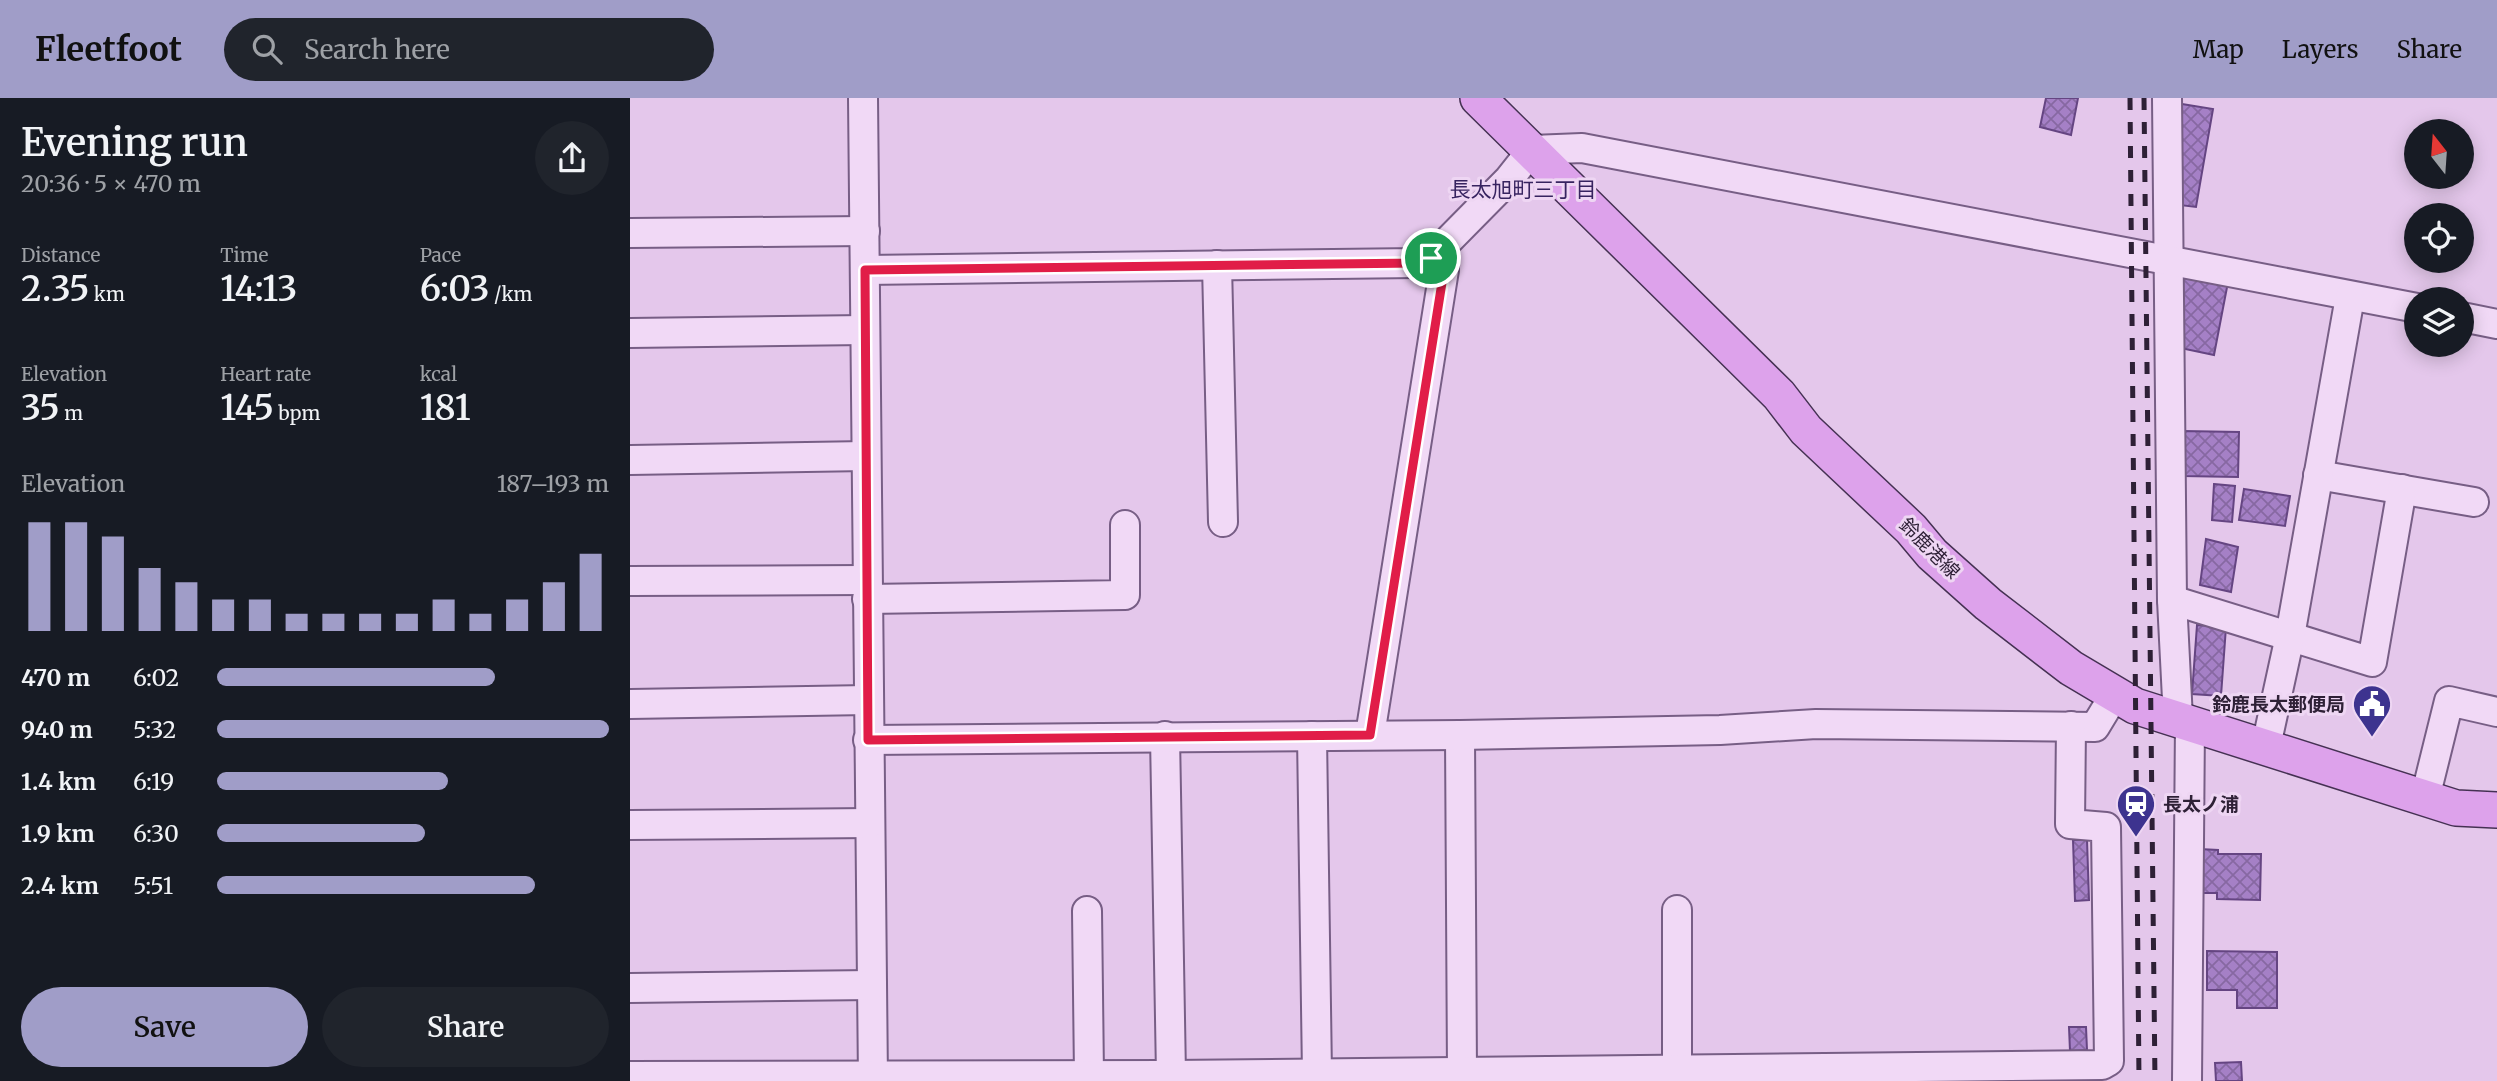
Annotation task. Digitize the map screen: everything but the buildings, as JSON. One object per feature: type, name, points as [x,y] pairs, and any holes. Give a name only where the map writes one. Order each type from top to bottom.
[{"type":"main road","name":"鈴鹿港線","points":[[1493,105],[1532,150],[1779,395],[1807,429],[1911,529],[1932,554],[2039,645],[2135,706],[2456,808],[2497,810]]},
{"type":"street","points":[[863,98],[873,1078]]},
{"type":"street","points":[[2167,98],[2172,600],[2184,721],[2187,1081]]},
{"type":"street","points":[[865,270],[1417,263],[1431,258],[1510,179],[1532,150],[1582,148],[2404,306]]},
{"type":"street","points":[[630,233],[864,231]]},
{"type":"street","points":[[1370,735],[1444,270],[1431,258]]},
{"type":"street","points":[[1217,265],[1223,522]]},
{"type":"street","points":[[2266,746],[2290,636],[2350,297]]},
{"type":"street","points":[[2474,319],[2497,324]]},
{"type":"street","points":[[630,333],[865,330]]},
{"type":"street","points":[[630,460],[866,456]]},
{"type":"street","points":[[2318,475],[2474,502]]},
{"type":"street","points":[[2172,600],[2372,662],[2402,489]]},
{"type":"street","points":[[630,581],[1125,595],[1125,525]]},
{"type":"street","points":[[868,740],[1460,735],[1720,730],[1816,724],[2095,727],[2115,694]]},
{"type":"street","points":[[630,704],[868,700]]},
{"type":"street","points":[[2425,798],[2449,701],[2497,712]]},
{"type":"street","points":[[630,1076],[1289,1077],[1317,1074],[1396,1077],[1462,1073],[1557,1076],[1677,1070],[2102,1065],[2109,1061],[2106,827],[2070,824],[2071,726]]},
{"type":"street","points":[[1460,735],[1462,1073]]},
{"type":"street","points":[[1165,736],[1171,1075]]},
{"type":"street","points":[[1312,736],[1317,1074]]},
{"type":"street","points":[[630,825],[870,822]]},
{"type":"street","points":[[1087,911],[1089,1075]]},
{"type":"street","points":[[1676,911],[1677,1070]]},
{"type":"street","points":[[630,988],[872,985]]},
{"type":"railway","points":[[2130,98],[2139,1081]]},
{"type":"railway","points":[[2144,98],[2155,1081]]},
{"type":"place","name":"鈴鹿長太郵便局","points":[[2372,738]]},
{"type":"place","name":"長太ノ浦","points":[[2136,838]]},
{"type":"district","name":"長太旭町三丁目","points":[[1523,189]]},
{"type":"route","points":[[1431,258],[1444,270],[1370,735],[868,740],[865,270],[1417,263],[1431,258]]}]
